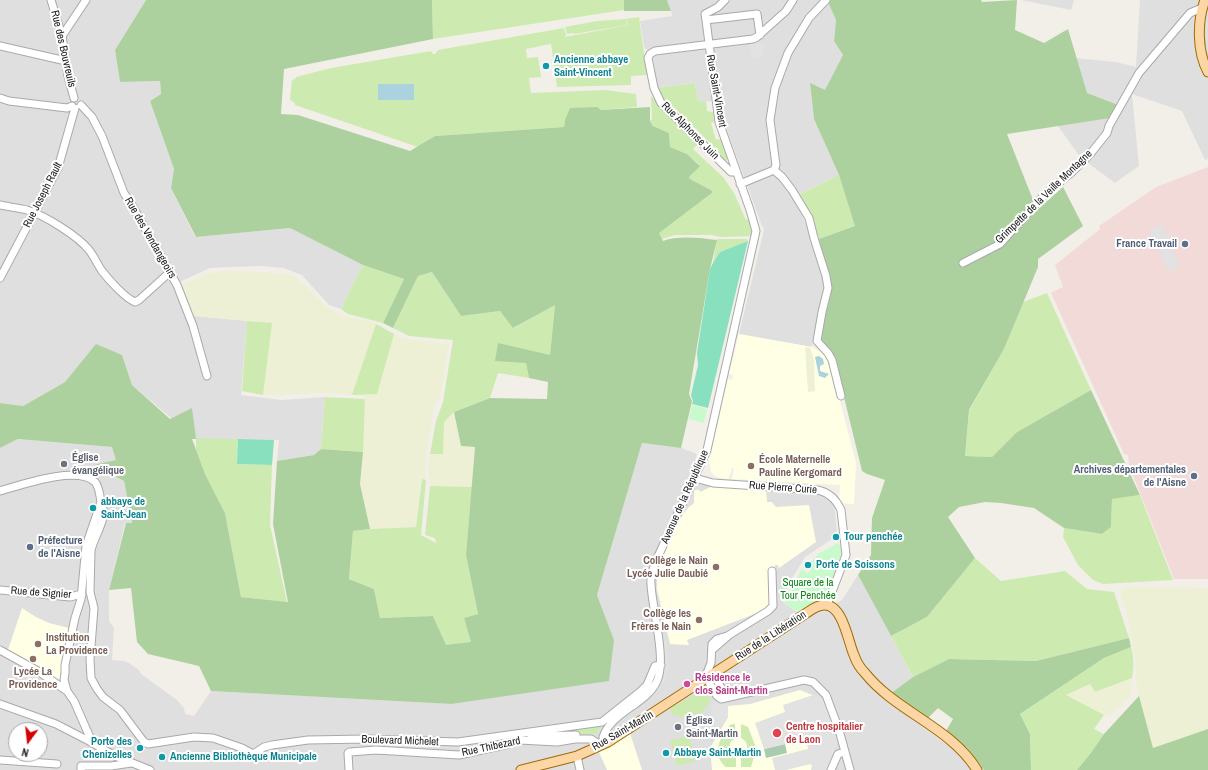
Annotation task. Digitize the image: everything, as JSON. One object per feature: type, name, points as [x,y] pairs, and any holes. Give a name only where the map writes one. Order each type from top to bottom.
[{"type":"main road","points":[[1203,4],[1200,29],[1201,44],[1204,65],[1208,72]]},
{"type":"main road","points":[[826,605],[834,609],[841,616],[854,655],[864,672],[879,688],[952,741],[966,754],[977,770]]},
{"type":"main road","name":"Rue de la Libération","points":[[712,676],[805,614],[818,606],[826,605]]},
{"type":"main road","name":"Rue Saint-Martin","points":[[521,770],[577,756],[712,676]]},
{"type":"street","points":[[46,0],[51,0]]},
{"type":"street","name":"Rue des Bouvreuils","points":[[51,0],[62,36],[68,76],[74,98]]},
{"type":"street","points":[[62,36],[86,0]]},
{"type":"street","points":[[705,17],[725,0]]},
{"type":"street","points":[[708,45],[753,39],[760,35],[786,11],[793,0]]},
{"type":"street","points":[[740,184],[774,170],[776,165],[770,120],[775,88],[788,53],[810,18],[826,0]]},
{"type":"street","name":"Grimpette de la Veille Montagne","points":[[963,263],[1000,244],[1045,194],[1091,153],[1107,132],[1139,73],[1190,12],[1203,4]]},
{"type":"street","points":[[705,17],[757,14],[760,35]]},
{"type":"street","name":"Rue Saint-Vincent","points":[[705,17],[719,122],[740,184]]},
{"type":"street","name":"Rue Alphonse Juin","points":[[708,45],[655,51],[650,54],[648,58],[654,88],[661,103],[731,172],[736,172]]},
{"type":"street","points":[[0,46],[66,61]]},
{"type":"street","points":[[0,98],[9,101],[67,108],[76,107]]},
{"type":"street","name":"Rue des Vendangeoirs","points":[[74,98],[78,98],[80,100],[76,107],[92,117],[102,136],[124,193],[177,284],[193,326],[207,376]]},
{"type":"street","name":"Rue Joseph Rault","points":[[0,278],[58,168],[76,107]]},
{"type":"street","points":[[774,170],[782,177],[792,190],[809,218],[828,288],[817,341],[832,360],[841,396]]},
{"type":"street","name":"Avenue de la République","points":[[604,741],[608,726],[651,692],[658,680],[661,665],[650,583],[655,563],[707,450],[755,238],[755,225],[740,184]]},
{"type":"street","points":[[0,205],[34,212],[60,227],[82,243],[89,250],[103,272],[129,300],[135,302],[139,300],[170,272]]},
{"type":"street","points":[[0,490],[46,478],[73,475],[91,479],[96,482],[101,496],[101,502],[86,546],[82,594],[75,618],[65,665],[64,680],[92,742]]},
{"type":"street","name":"Rue Pierre Curie","points":[[695,478],[713,483],[823,491],[832,497],[841,510],[846,555],[826,605]]},
{"type":"street","name":"Boulevard Michelet","points":[[101,502],[104,510],[104,516],[91,551],[90,592],[94,608],[90,659],[92,678],[103,697],[120,710],[144,742],[148,744],[194,737],[213,738],[242,748],[250,753],[255,753],[264,747],[272,745],[308,740],[366,739],[453,743],[602,722],[641,692],[647,685],[655,666],[661,665]]},
{"type":"street","points":[[712,676],[712,644],[717,639],[729,635],[768,611],[773,606],[772,571]]},
{"type":"street","name":"Rue de Signier","points":[[0,590],[70,598],[82,594]]},
{"type":"street","points":[[70,598],[75,602],[75,618]]},
{"type":"street","points":[[0,650],[68,691]]},
{"type":"street","points":[[711,663],[707,673],[712,676],[728,698],[804,680],[813,682],[826,695],[839,730],[850,770]]},
{"type":"street","points":[[0,704],[56,724],[110,753],[150,770]]},
{"type":"street","name":"Boulevard Michelet","points":[[522,733],[541,736],[574,735],[604,741]]},
{"type":"street","name":"Rue Thibezard","points":[[348,770],[348,752],[376,750],[459,755],[503,746],[520,740],[557,742],[574,738],[604,741]]},
{"type":"street","points":[[831,770],[838,754],[845,752]]},
{"type":"street","points":[[98,766],[108,759],[110,753]]},
{"type":"street","points":[[577,756],[580,770]]},
{"type":"street","points":[[0,760],[57,764]]},
{"type":"street","points":[[81,768],[133,763]]},
{"type":"shaded area","points":[[0,0],[146,0],[115,50],[120,82],[160,81],[161,94],[150,101],[174,169],[171,188],[195,237],[290,228],[363,265],[341,309],[329,305],[302,275],[284,268],[260,266],[210,268],[173,285],[188,319],[194,316],[247,321],[241,395],[281,400],[325,397],[321,449],[314,455],[277,461],[279,440],[196,439],[132,385],[122,355],[96,345],[65,382],[23,406],[0,403]]},
{"type":"shaded area","points":[[667,0],[827,0],[836,20],[834,41],[843,55],[825,91],[810,84],[814,119],[839,175],[793,197],[811,236],[826,287],[812,347],[739,334],[764,230],[724,122],[721,101],[698,102],[695,83],[657,88],[653,56],[644,47],[640,21],[672,16]]},
{"type":"shaded area","points":[[1021,0],[1074,0],[1071,10]]},
{"type":"shaded area","points":[[1140,0],[1208,0],[1208,159],[1205,160],[1182,111],[1132,94],[1139,166],[1115,183],[1080,157],[1058,126],[1086,94],[1075,58],[1116,62],[1136,67]]},
{"type":"shaded area","points":[[749,41],[764,43],[762,58],[752,58]]},
{"type":"shaded area","points":[[1208,167],[1208,579],[1174,579],[1129,465],[1128,455],[1124,454],[1051,293],[1063,287],[1055,265],[1100,229],[1099,226],[1156,187]]},
{"type":"shaded area","points":[[1162,224],[1180,266],[1168,271],[1149,230]]},
{"type":"shaded area","points":[[225,270],[275,273],[294,276],[328,308],[341,315],[372,322],[403,338],[449,344],[440,398],[439,401],[436,402],[434,408],[425,464],[426,480],[421,480],[416,527],[370,529],[360,484],[365,396],[325,393],[263,395],[272,323],[194,316],[181,287],[184,284],[208,274]]},
{"type":"shaded area","points":[[739,334],[812,347],[823,353],[830,363],[856,463],[854,504],[839,503],[840,485],[732,479],[734,468],[732,468],[728,479],[715,476],[711,472],[709,460],[728,379],[732,380],[733,375],[729,374]]},
{"type":"shaded area","points":[[805,347],[810,348],[814,360],[815,391],[808,392]]},
{"type":"shaded area","points":[[454,412],[461,446],[475,447],[472,487],[430,486],[428,469],[430,454],[443,454],[444,422]]},
{"type":"shaded area","points":[[18,439],[112,447],[117,460],[95,466],[124,481],[132,524],[125,523],[109,590],[109,621],[114,628],[112,660],[129,663],[139,670],[141,674],[177,700],[184,708],[185,714],[194,716],[211,691],[451,704],[614,640],[597,595],[642,443],[681,448],[697,454],[689,480],[710,486],[821,492],[834,501],[837,533],[832,539],[805,557],[780,598],[785,604],[806,618],[842,600],[858,575],[913,677],[890,694],[886,700],[961,755],[972,770],[0,770],[0,448]],"holes":[[[706,489],[766,490],[766,502],[776,507],[779,568],[778,565],[774,565],[770,569],[767,609],[687,640],[657,570],[682,515],[694,504],[694,493],[701,492]]]},
{"type":"shaded area","name":"Collège le Nain Lycée Julie Daubié","points":[[710,487],[766,490],[767,502],[772,502],[776,507],[809,505],[816,542],[779,568],[778,565],[775,565],[770,604],[767,609],[687,640],[689,645],[670,644],[657,589],[657,570],[682,515],[694,503],[695,490],[699,490],[701,492]]},
{"type":"shaded area","points":[[1124,587],[1208,588],[1208,729],[1153,749],[1137,691],[1135,660],[1129,623],[1120,593]]},
{"type":"shaded area","name":"Institution La Providence","points":[[22,608],[49,623],[69,628],[59,682],[8,652]]},
{"type":"shaded area","points":[[667,640],[668,671],[663,684],[659,683],[661,641]]},
{"type":"shaded area","points":[[1132,678],[1131,696],[1108,717],[1065,695],[1090,684],[1095,692]]},
{"type":"shaded area","name":"Centre hospitalier de Laon","points":[[800,690],[822,699],[837,740],[826,770],[712,770],[710,748],[728,717],[728,706],[750,704]]},
{"type":"shaded area","points":[[813,695],[822,699],[837,740],[826,770],[811,770],[811,764],[786,770],[775,770],[772,758],[808,749],[806,739],[764,749],[755,723],[785,712],[783,705]]},
{"type":"shaded area","points":[[715,701],[727,703],[728,706],[728,717],[725,722],[717,728],[710,707]]},
{"type":"shaded area","points":[[630,733],[642,770],[607,770],[598,750]]},
{"type":"shaded area","points":[[785,744],[787,753],[766,758],[764,749]]},
{"type":"green space","points":[[146,0],[432,0],[433,39],[284,69],[281,114],[298,115],[410,151],[435,136],[564,127],[570,108],[597,107],[601,110],[650,107],[650,121],[653,126],[669,133],[670,147],[687,154],[700,166],[689,177],[690,179],[713,192],[659,233],[663,241],[676,238],[717,240],[710,269],[689,394],[692,401],[681,448],[642,443],[597,595],[614,640],[609,681],[451,704],[211,691],[199,666],[148,654],[137,642],[131,588],[109,590],[126,523],[132,523],[124,481],[94,465],[116,460],[112,447],[18,439],[0,448],[0,403],[23,406],[65,382],[96,344],[122,355],[132,385],[170,419],[192,408],[196,439],[192,439],[205,474],[225,513],[241,597],[288,602],[273,524],[277,461],[314,455],[321,449],[363,452],[360,484],[370,529],[353,531],[349,579],[374,589],[380,618],[433,616],[446,645],[471,642],[464,618],[478,614],[466,555],[475,447],[461,446],[454,412],[490,398],[547,399],[548,382],[529,378],[526,363],[495,361],[498,343],[550,355],[555,305],[513,328],[500,311],[461,316],[432,272],[418,276],[393,328],[383,323],[404,279],[363,265],[290,228],[196,237],[171,188],[174,169],[150,101],[161,94],[160,81],[120,82],[115,50]]},
{"type":"green space","points":[[432,0],[624,0],[624,10],[433,39]]},
{"type":"green space","points":[[624,0],[667,0],[671,11],[624,11]]},
{"type":"green space","points":[[829,0],[981,0],[982,2],[1017,0],[1015,30],[1044,43],[1068,29],[1087,93],[1118,105],[1110,118],[1007,134],[1037,210],[1063,187],[1083,226],[1038,259],[1038,267],[1004,349],[969,410],[965,456],[992,457],[1017,432],[1091,390],[1140,495],[1112,499],[1111,527],[1102,534],[1064,528],[1034,508],[985,502],[959,507],[948,517],[975,558],[927,617],[891,636],[858,575],[871,555],[872,518],[885,480],[862,471],[834,356],[821,339],[831,288],[819,239],[855,226],[839,175],[814,119],[810,83],[825,90],[843,55],[834,41],[836,20],[828,2]]},
{"type":"green space","points":[[639,17],[647,75],[631,76],[631,85],[557,87],[551,44],[526,49],[527,58],[538,57],[541,77],[529,78],[531,93],[606,90],[636,94],[637,107],[601,110],[565,120],[564,127],[435,136],[418,147],[295,105],[295,103],[290,100],[292,80],[296,77],[331,68],[431,51],[435,54],[438,50],[564,28],[566,35],[565,37],[628,25],[626,19]],"holes":[[[378,84],[413,84],[414,100],[378,100]]]},
{"type":"green space","points":[[626,19],[627,25],[574,34],[567,34],[565,27],[597,21]]},
{"type":"green space","points":[[695,83],[698,102],[706,101],[707,111],[713,112],[715,122],[711,123],[716,140],[722,139],[728,158],[726,161],[713,151],[715,148],[673,106],[670,109],[657,88]]},
{"type":"green space","points":[[651,96],[698,144],[693,149],[723,177],[734,193],[746,220],[751,218],[753,236],[722,237],[710,235],[675,235],[662,239],[658,233],[709,189],[690,179],[689,177],[700,165],[687,154],[670,147],[669,133],[653,126],[650,121],[652,119]]},
{"type":"green space","points":[[839,175],[856,226],[819,239],[812,216],[798,195]]},
{"type":"green space","points":[[717,239],[747,239],[748,241],[720,252],[713,263]]},
{"type":"green space","points":[[748,241],[708,408],[692,404],[693,401],[691,395],[698,365],[697,353],[710,269],[720,252]]},
{"type":"green space","points":[[363,265],[404,279],[383,323],[348,314],[341,309]]},
{"type":"green space","points":[[432,272],[461,316],[500,311],[514,328],[555,304],[550,356],[526,363],[529,378],[498,373],[490,398],[454,412],[444,422],[443,454],[430,454],[436,421],[443,402],[453,340],[409,336],[393,328],[418,276]]},
{"type":"green space","points":[[1047,293],[1091,390],[1017,432],[992,457],[965,456],[969,411],[1004,349],[1023,302]]},
{"type":"green space","points":[[247,321],[272,323],[263,395],[242,391]]},
{"type":"green space","points":[[376,324],[394,334],[377,394],[352,395]]},
{"type":"green space","points":[[325,397],[365,399],[363,452],[321,449]]},
{"type":"green space","points":[[692,405],[707,409],[704,423],[689,419]]},
{"type":"green space","points":[[196,438],[238,439],[237,464],[272,465],[270,525],[287,602],[241,597],[225,513],[205,474],[196,450]]},
{"type":"green space","points":[[238,439],[274,440],[272,465],[237,464]]},
{"type":"green space","points":[[422,479],[426,480],[421,535],[436,543],[435,538],[425,535],[430,486],[472,487],[466,555],[478,614],[464,618],[471,642],[446,646],[433,616],[380,618],[374,589],[349,579],[353,531],[416,527]]},
{"type":"green space","points":[[1140,495],[1173,580],[1103,584],[1093,580],[1078,565],[1063,537],[1064,528],[1102,534],[1111,527],[1112,499]]},
{"type":"green space","name":"Square de la Tour Penchée","points":[[838,543],[841,547],[841,555],[829,588],[820,599],[800,613],[785,604],[785,601],[801,570],[802,569],[808,574],[813,566],[810,563],[818,554]]},
{"type":"green space","points":[[975,558],[1001,581],[1065,571],[1087,589],[1114,592],[1129,638],[1036,661],[949,659],[913,677],[891,636],[927,617]]},
{"type":"green space","points":[[1129,638],[1131,647],[1104,658],[1020,714],[1030,734],[1031,770],[984,770],[968,749],[946,731],[953,719],[938,708],[927,719],[890,694],[913,677],[949,659],[1036,661]]},
{"type":"green space","points":[[1131,647],[1133,655],[1132,678],[1095,692],[1090,684],[1066,695],[1104,715],[1094,729],[1104,734],[1077,770],[1031,770],[1030,734],[1020,714],[1104,658]]},
{"type":"green space","points":[[705,689],[711,700],[703,712],[679,718],[678,714],[673,716],[670,708]]},
{"type":"green space","points":[[1139,696],[1153,748],[1208,729],[1208,770],[1077,770],[1104,734]]},
{"type":"green space","points":[[732,724],[735,724],[736,738],[731,742],[730,749],[736,755],[736,767],[726,767],[718,756],[718,747],[721,738]]},
{"type":"green space","points":[[741,724],[748,727],[757,747],[751,767],[741,767],[741,755],[746,751],[747,744],[741,738]]},
{"type":"green space","points":[[601,725],[597,734],[539,734]]},
{"type":"green space","points":[[689,735],[696,761],[677,766],[670,740],[673,739],[675,741],[675,739],[678,738],[679,740],[680,738],[684,738],[684,736]]},
{"type":"water","points":[[378,84],[414,84],[414,100],[378,100]]},
{"type":"water","points":[[819,356],[823,359],[824,364],[820,366],[820,371],[829,374],[825,378],[819,376],[815,357]]},
{"type":"place","name":"Ancienne abbaye Saint-Vincent","points":[[546,66]]},
{"type":"place","name":"France Travail","points":[[1185,244]]},
{"type":"place","name":"Église évangélique","points":[[64,464]]},
{"type":"place","name":"École Maternelle Pauline Kergomard","points":[[751,466]]},
{"type":"place","name":"Archives départementales de l'Aisne","points":[[1194,476]]},
{"type":"place","name":"abbaye de Saint-Jean","points":[[93,508]]},
{"type":"place","name":"Tour penchée","points":[[836,537]]},
{"type":"place","name":"Préfecture de l'Aisne","points":[[30,547]]},
{"type":"place","name":"Porte de Soissons","points":[[808,565]]},
{"type":"place","name":"Collège le Nain Lycée Julie Daubié","points":[[716,567]]},
{"type":"place","name":"Collège les Frères le Nain","points":[[699,620]]},
{"type":"place","name":"Institution La Providence","points":[[38,644]]},
{"type":"place","name":"Lycée La Providence","points":[[33,659]]},
{"type":"place","name":"Résidence le clos Saint-Martin","points":[[687,684]]},
{"type":"place","name":"Église Saint-Martin","points":[[678,727]]},
{"type":"place","name":"Centre hospitalier de Laon","points":[[777,733]]},
{"type":"place","name":"Porte des Chenizelles","points":[[140,748]]},
{"type":"place","name":"Abbaye Saint-Martin","points":[[666,753]]},
{"type":"place","name":"Ancienne Bibliothèque Municipale","points":[[162,757]]}]
